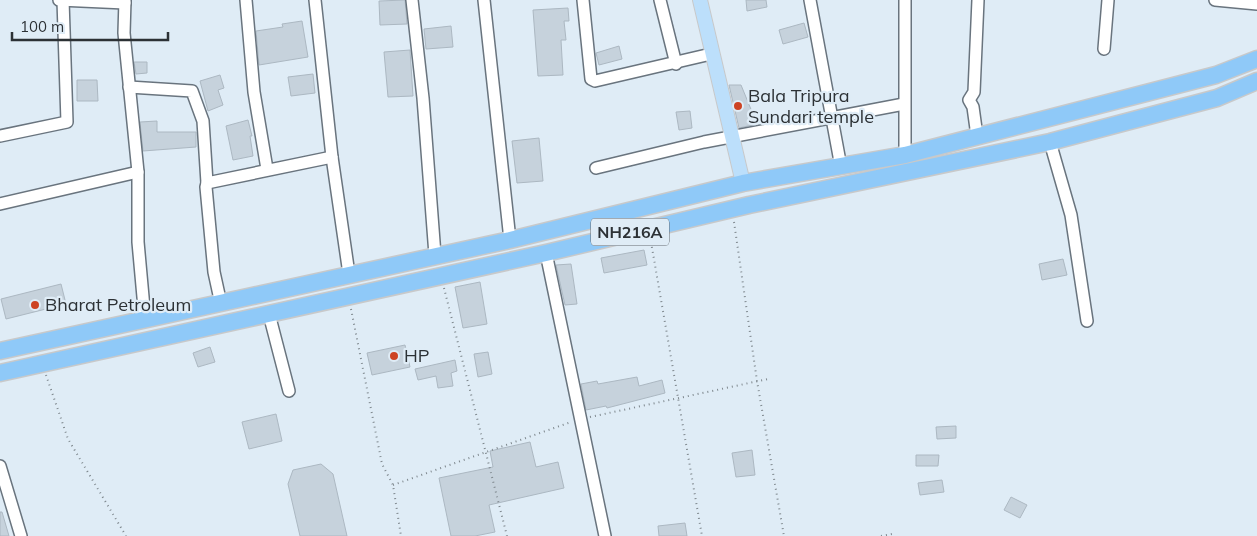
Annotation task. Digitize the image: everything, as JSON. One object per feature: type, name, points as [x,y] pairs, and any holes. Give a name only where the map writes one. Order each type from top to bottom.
[{"type":"highway","name":"NH216A","points":[[0,351],[510,240],[742,183],[905,155],[1216,75],[1257,59]]},
{"type":"highway","name":"NH216A","points":[[0,373],[546,253],[748,205],[1050,142],[1217,98],[1257,81]]},
{"type":"main road","points":[[700,0],[742,183]]},
{"type":"street","points":[[59,0],[125,1],[124,33],[138,172],[138,242],[145,319]]},
{"type":"street","points":[[0,136],[67,122],[63,0]]},
{"type":"street","points":[[246,0],[254,92],[267,169]]},
{"type":"street","points":[[314,0],[332,157],[349,274]]},
{"type":"street","points":[[412,0],[423,98],[435,255]]},
{"type":"street","points":[[484,0],[510,240]]},
{"type":"street","points":[[582,0],[591,79],[595,81],[676,64],[711,54]]},
{"type":"street","points":[[660,0],[676,64]]},
{"type":"street","points":[[810,0],[841,167]]},
{"type":"street","points":[[905,0],[905,155]]},
{"type":"street","points":[[977,136],[973,107],[969,100],[974,92],[978,0]]},
{"type":"street","points":[[1104,49],[1108,0]]},
{"type":"street","points":[[1216,0],[1257,4]]},
{"type":"street","points":[[129,87],[192,90],[203,121],[206,187],[214,272],[221,304]]},
{"type":"street","points":[[596,168],[732,137],[904,104]]},
{"type":"street","points":[[1050,142],[1071,215],[1087,321]]},
{"type":"street","points":[[207,183],[332,157]]},
{"type":"street","points":[[0,204],[138,172]]},
{"type":"street","points":[[742,183],[748,205]]},
{"type":"street","points":[[546,253],[605,536]]},
{"type":"street","points":[[269,314],[289,391]]},
{"type":"street","points":[[0,466],[21,536]]},
{"type":"path","points":[[732,210],[757,381],[784,536]]},
{"type":"path","points":[[648,229],[702,536]]},
{"type":"path","points":[[441,276],[507,536]]},
{"type":"path","points":[[348,295],[382,464],[393,485],[401,536]]},
{"type":"path","points":[[42,363],[68,439],[126,536]]},
{"type":"path","points":[[881,536],[892,534]]},
{"type":"building","points":[[405,0],[407,24],[380,25],[379,1]]},
{"type":"building","points":[[746,0],[766,0],[767,7],[747,11]]},
{"type":"building","points":[[568,8],[569,21],[564,21],[566,40],[561,40],[563,75],[538,76],[533,10]]},
{"type":"building","points":[[302,21],[308,57],[259,65],[256,31],[283,27],[282,24]]},
{"type":"building","points":[[804,23],[808,37],[783,44],[779,30]]},
{"type":"building","points":[[451,26],[453,47],[426,49],[424,29]]},
{"type":"building","points":[[619,46],[622,59],[599,65],[596,53]]},
{"type":"building","points":[[410,50],[413,96],[388,97],[384,52]]},
{"type":"building","points":[[134,62],[147,62],[147,73],[136,74]]},
{"type":"building","points":[[313,74],[315,93],[291,96],[288,77]]},
{"type":"building","points":[[220,75],[224,88],[218,90],[223,105],[208,111],[200,81]]},
{"type":"building","points":[[77,80],[97,80],[98,101],[77,101]]},
{"type":"building","name":"Bala Tripura Sundari temple","points":[[729,85],[741,85],[757,124],[739,128]]},
{"type":"building","points":[[690,111],[692,128],[679,130],[676,112]]},
{"type":"building","points":[[248,120],[252,136],[250,136],[253,156],[233,160],[226,126]]},
{"type":"building","points":[[157,121],[157,132],[196,132],[196,147],[143,151],[140,122]]},
{"type":"building","points":[[539,138],[543,181],[517,183],[512,141]]},
{"type":"building","points":[[644,250],[647,265],[604,273],[601,258]]},
{"type":"building","points":[[1063,259],[1067,275],[1042,280],[1039,264]]},
{"type":"building","points":[[571,264],[577,304],[565,305],[556,265]]},
{"type":"building","points":[[480,282],[487,324],[463,328],[455,287]]},
{"type":"building","points":[[61,284],[66,304],[6,319],[1,299]]},
{"type":"building","points":[[405,345],[410,367],[372,375],[367,353]]},
{"type":"building","points":[[210,347],[215,362],[198,367],[193,353]]},
{"type":"building","points":[[488,352],[492,374],[478,377],[474,354]]},
{"type":"building","points":[[455,360],[457,371],[451,373],[453,386],[438,388],[436,376],[418,380],[415,369]]},
{"type":"building","points":[[637,377],[639,386],[662,380],[665,393],[607,408],[606,406],[586,410],[581,384],[597,381],[598,384]]},
{"type":"building","points":[[276,414],[282,441],[249,449],[242,422]]},
{"type":"building","points":[[956,426],[956,438],[937,439],[936,427]]},
{"type":"building","points":[[530,442],[536,467],[558,462],[564,488],[489,505],[495,532],[475,536],[451,536],[439,478],[493,467],[490,451]]},
{"type":"building","points":[[752,450],[755,475],[736,477],[732,453]]},
{"type":"building","points":[[916,455],[939,455],[938,466],[916,466]]},
{"type":"building","points":[[321,464],[333,474],[347,536],[300,536],[288,484],[293,470]]},
{"type":"building","points":[[942,480],[944,492],[920,495],[918,483]]},
{"type":"building","points":[[1011,497],[1027,505],[1020,518],[1004,510]]},
{"type":"building","points":[[0,512],[2,512],[9,536],[0,536]]},
{"type":"building","points":[[685,523],[687,536],[659,536],[658,526]]},
{"type":"place","name":"Bala Tripura Sundari temple","points":[[738,106]]},
{"type":"place","name":"Bharat Petroleum","points":[[35,305]]},
{"type":"place","name":"HP","points":[[394,356]]}]
